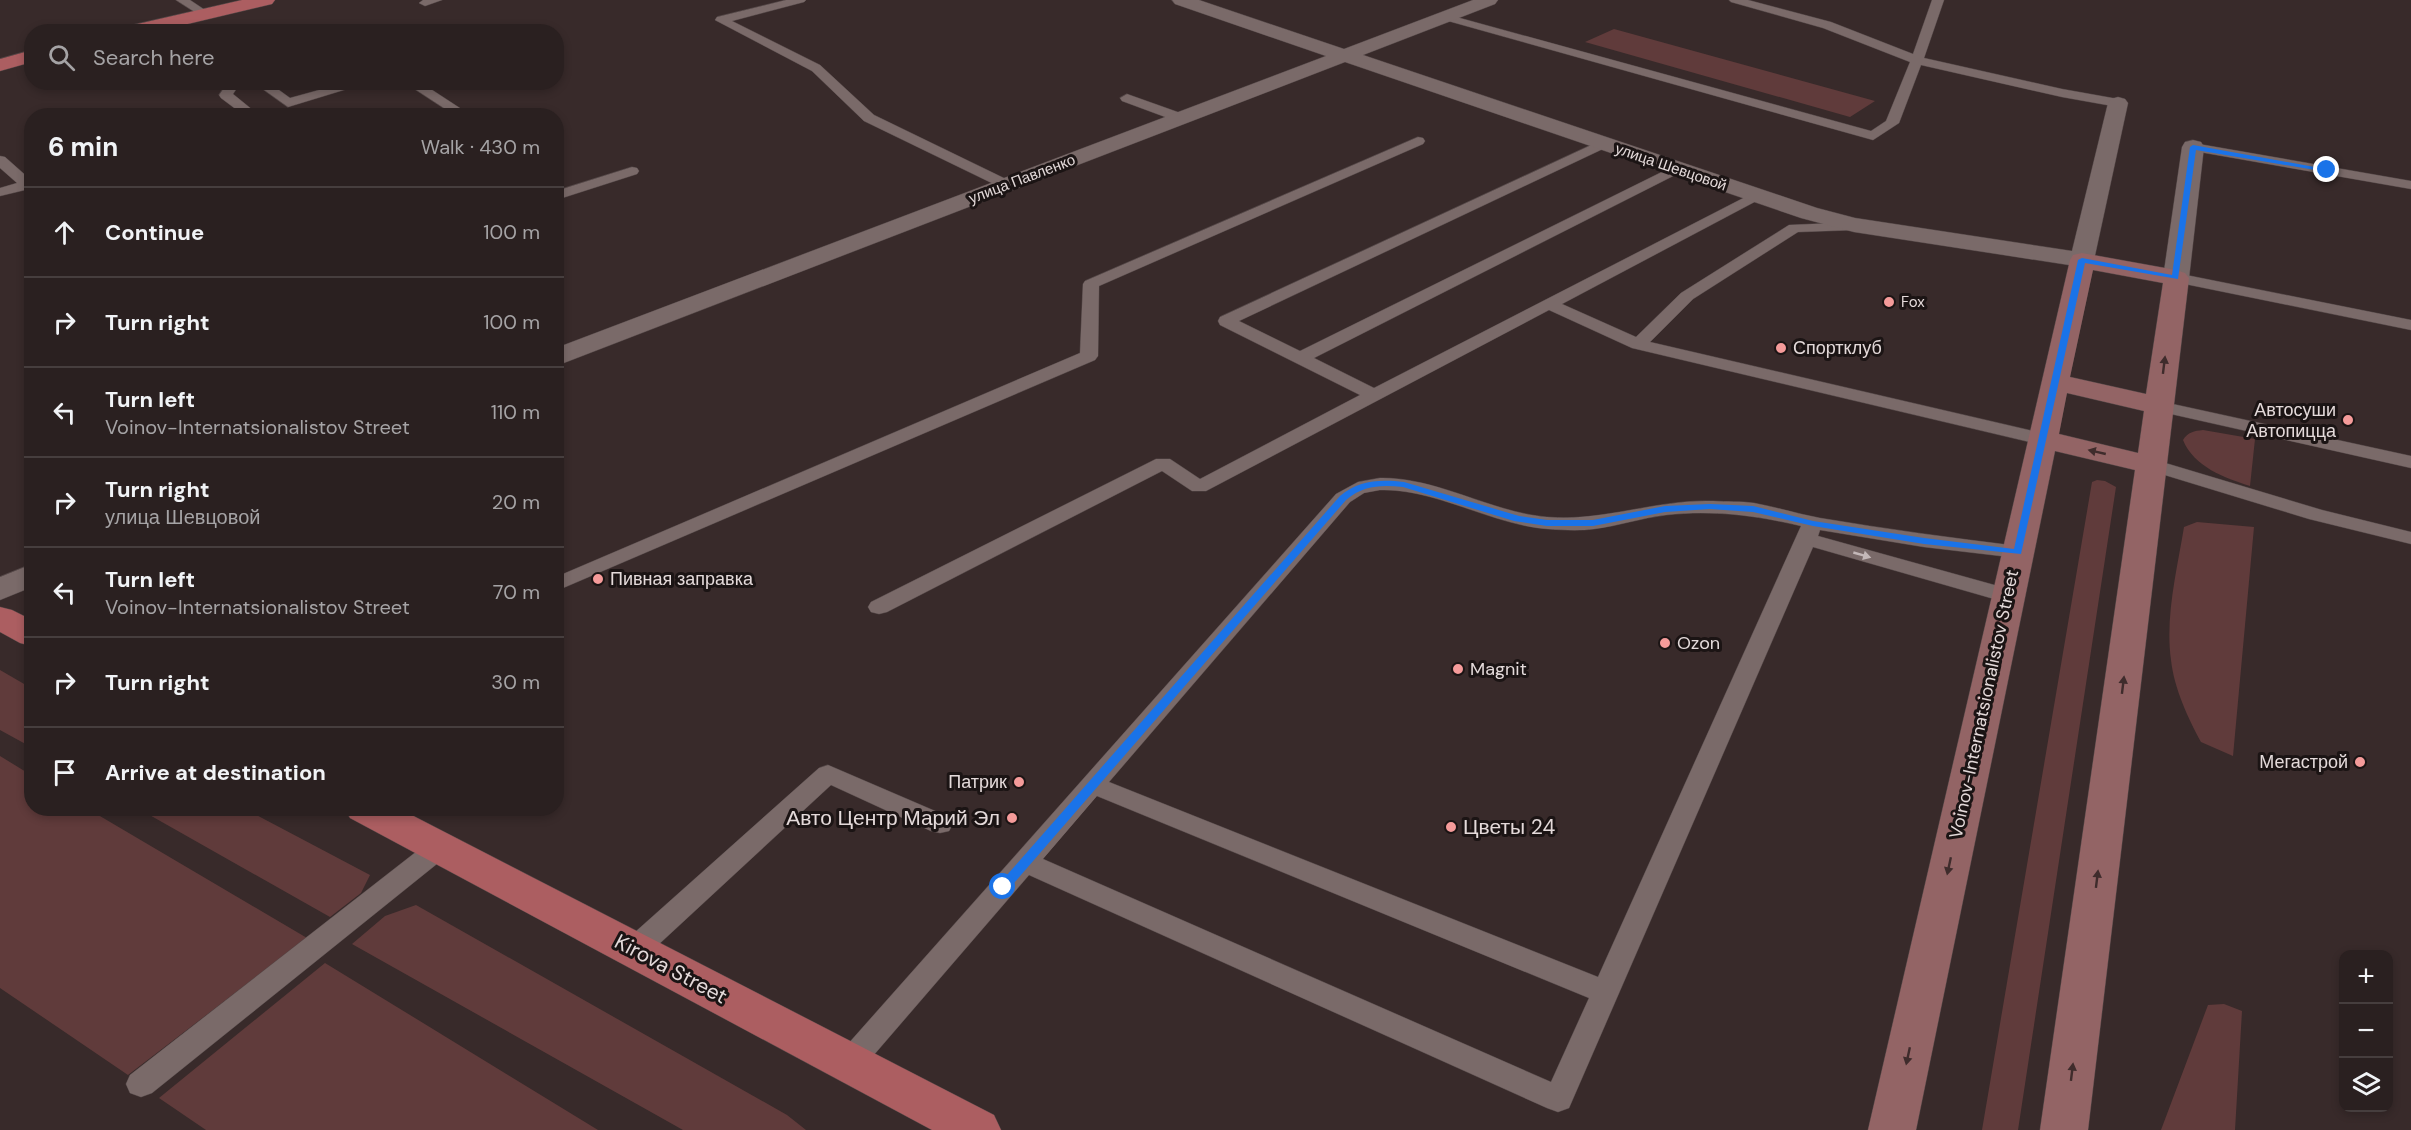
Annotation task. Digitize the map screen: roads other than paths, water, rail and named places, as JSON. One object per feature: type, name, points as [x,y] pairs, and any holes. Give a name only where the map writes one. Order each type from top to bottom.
[{"type":"main road","points":[[186,24],[205,14],[266,0]]},
{"type":"main road","points":[[0,65],[24,58]]},
{"type":"main road","points":[[0,618],[24,631]]},
{"type":"main road","name":"Kirova Street","points":[[379,816],[977,1130]]},
{"type":"street","name":"улица Шевцовой","points":[[1181,0],[1809,213],[1854,225],[2082,260],[2176,278]]},
{"type":"street","name":"улица Павленко","points":[[564,355],[1489,0]]},
{"type":"street","name":"Voinov-Internatsionalistov Street","points":[[1892,1130],[2042,439],[2118,103]]},
{"type":"street","points":[[2064,1130],[2193,147]]},
{"type":"street","points":[[2055,382],[2159,406]]},
{"type":"street","points":[[2042,439],[2151,465]]},
{"type":"street","points":[[0,590],[24,578]]},
{"type":"lane","points":[[182,0],[205,14]]},
{"type":"lane","points":[[800,0],[721,20],[816,68],[869,118],[1007,185]]},
{"type":"lane","points":[[1735,0],[1827,25],[1917,60],[2061,93],[2118,103]]},
{"type":"lane","points":[[1444,17],[1873,136],[1892,123],[1938,0]]},
{"type":"lane","points":[[229,90],[226,95],[243,108]]},
{"type":"lane","points":[[270,90],[288,103],[335,90]]},
{"type":"lane","points":[[423,90],[453,108]]},
{"type":"lane","points":[[1127,98],[1180,118]]},
{"type":"lane","points":[[564,582],[1089,356],[1091,284],[1418,141]]},
{"type":"lane","points":[[1374,395],[1226,321],[1602,144]]},
{"type":"lane","points":[[2193,147],[2411,184]]},
{"type":"lane","points":[[0,160],[24,182]]},
{"type":"lane","points":[[1300,358],[1676,169]]},
{"type":"lane","points":[[564,193],[632,171]]},
{"type":"lane","points":[[0,192],[24,188]]},
{"type":"lane","points":[[879,607],[1163,463],[1199,487],[1551,305],[1757,195]]},
{"type":"lane","points":[[1638,344],[1687,296],[1794,228],[1854,225]]},
{"type":"lane","points":[[2176,278],[2411,326]]},
{"type":"lane","points":[[1551,305],[1638,344],[2042,439]]},
{"type":"lane","points":[[2159,406],[2411,462]]},
{"type":"lane","points":[[2151,465],[2295,509],[2411,538]]},
{"type":"lane","points":[[850,1062],[1353,489],[1386,482],[1404,485],[1518,519],[1547,523],[1593,523],[1665,509],[1710,507],[1753,509],[1810,531],[2008,596]]},
{"type":"lane","points":[[1810,531],[2018,552]]},
{"type":"lane","points":[[1024,862],[1558,1099],[1810,531]]},
{"type":"lane","points":[[634,950],[828,774],[940,824]]},
{"type":"lane","points":[[1093,784],[1605,993]]},
{"type":"lane","points":[[141,1084],[439,848]]},
{"type":"place","name":"Fox","points":[[1889,302]]},
{"type":"place","name":"Спортклуб","points":[[1781,348]]},
{"type":"place","name":"Автосуши Автопицца","points":[[2348,420]]},
{"type":"place","name":"Пивная заправка","points":[[598,579]]},
{"type":"place","name":"Ozon","points":[[1665,643]]},
{"type":"place","name":"Magnit","points":[[1458,669]]},
{"type":"place","name":"Мегастрой","points":[[2360,762]]},
{"type":"place","name":"Патрик","points":[[1019,782]]},
{"type":"place","name":"Авто Центр Марий Эл","points":[[1012,818]]},
{"type":"place","name":"Цветы 24","points":[[1451,827]]}]
